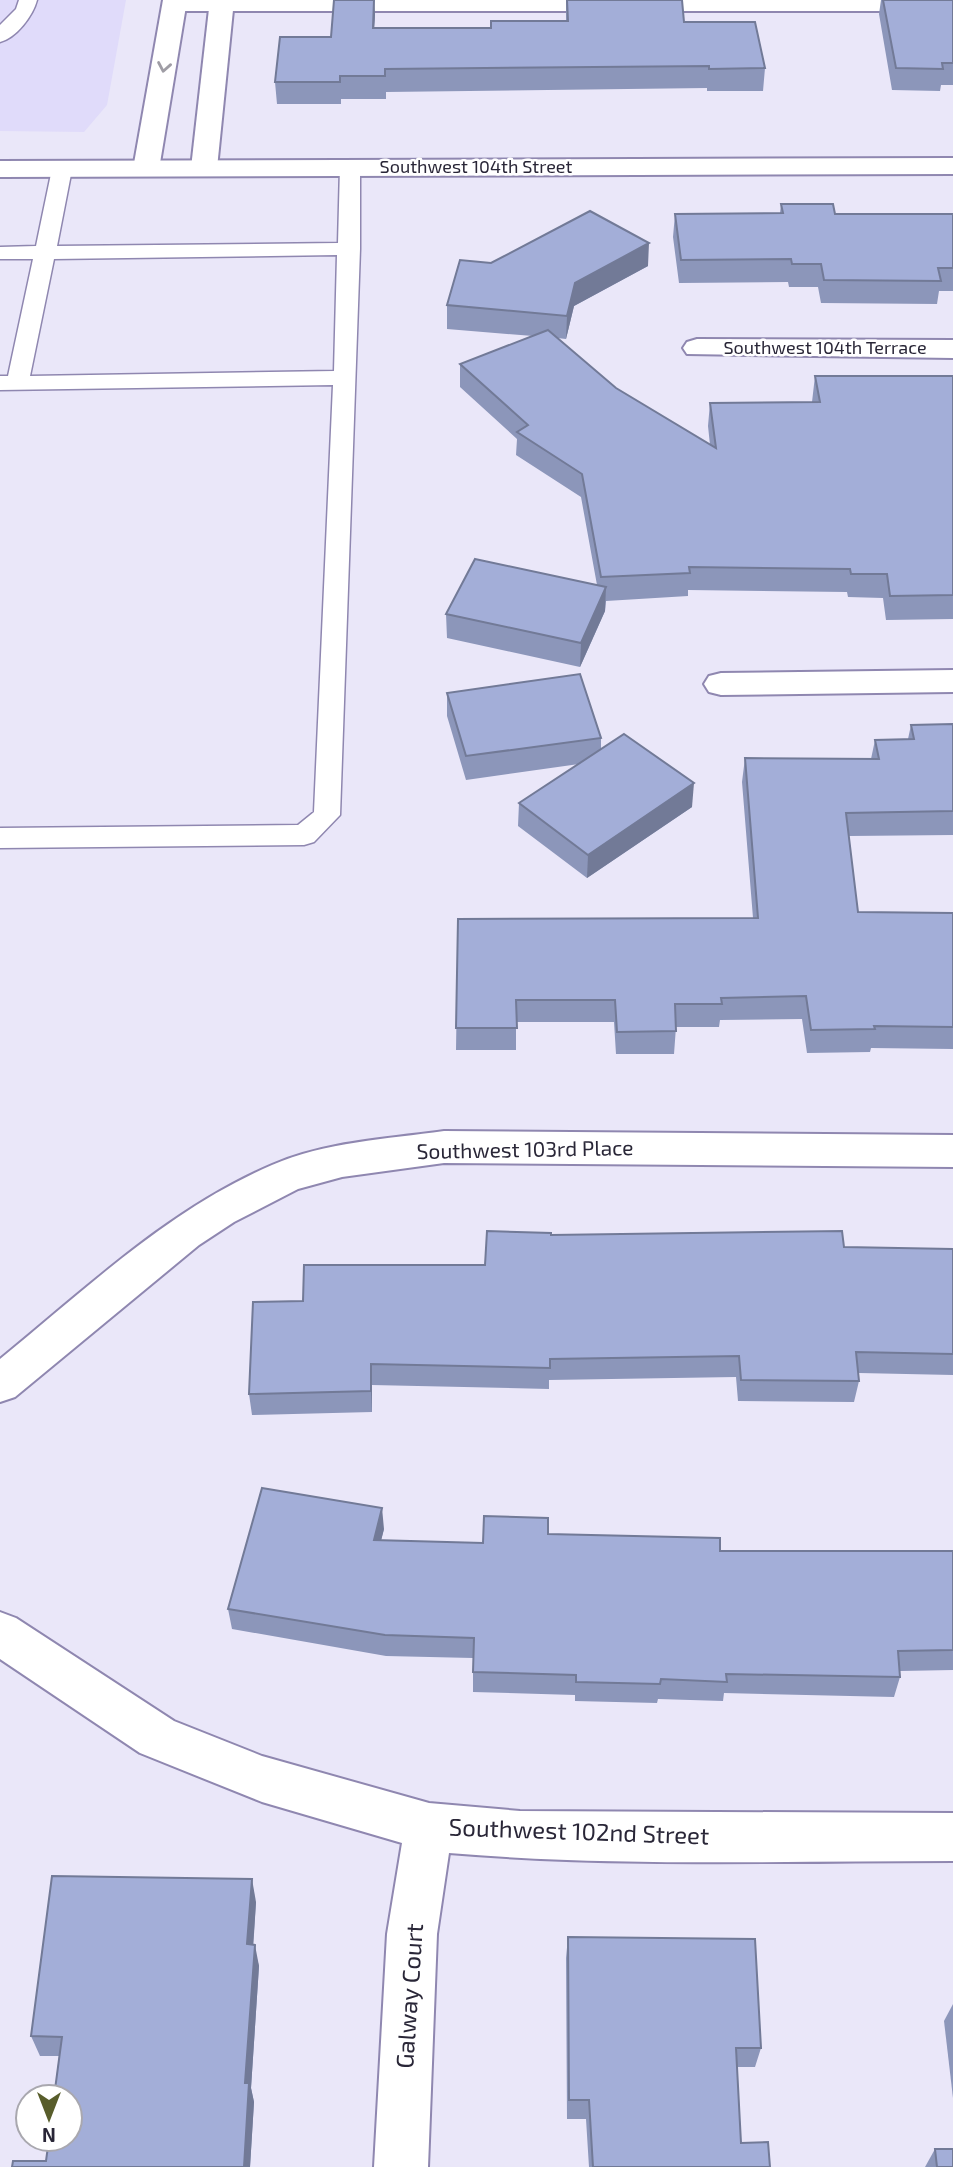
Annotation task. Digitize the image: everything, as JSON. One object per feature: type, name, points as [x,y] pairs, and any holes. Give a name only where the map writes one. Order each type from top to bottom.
[{"type":"street","points":[[146,169],[175,2],[953,4]]},
{"type":"street","points":[[204,168],[222,2]]},
{"type":"street","name":"Southwest 104th Street","points":[[0,169],[953,166]]},
{"type":"street","name":"Southwest 104th Terrace","points":[[696,348],[953,349]]},
{"type":"street","points":[[721,684],[953,681]]},
{"type":"street","name":"Southwest 103rd Place","points":[[0,1384],[185,1233],[220,1210],[287,1176],[342,1161],[444,1147],[953,1151]]},
{"type":"street","name":"Southwest 102nd Street","points":[[0,1633],[157,1737],[262,1779],[429,1827],[520,1835],[617,1837],[953,1837]]},
{"type":"street","name":"Galway Court","points":[[401,2167],[412,1934],[429,1827]]},
{"type":"lane","points":[[0,36],[25,11],[28,0]]},
{"type":"lane","points":[[0,838],[304,835],[327,815],[345,379],[350,167]]},
{"type":"lane","points":[[62,169],[44,252],[9,383],[345,379]]},
{"type":"lane","points":[[0,253],[349,249]]},
{"type":"shaded area","points":[[0,0],[126,0],[107,105],[84,132],[0,131]]},
{"type":"building","points":[[334,0],[374,0],[373,28],[491,28],[491,21],[568,21],[567,0],[682,0],[684,22],[755,22],[765,68],[709,69],[709,66],[385,69],[385,76],[340,76],[340,82],[275,82],[280,37],[331,37]]},
{"type":"building","points":[[883,0],[953,0],[953,63],[942,63],[943,69],[896,68]]},
{"type":"building","points":[[781,204],[833,204],[835,214],[953,214],[953,268],[938,268],[941,281],[824,280],[821,264],[792,264],[791,259],[681,260],[675,214],[783,213]]},
{"type":"building","points":[[590,211],[649,243],[575,283],[567,316],[447,305],[460,260],[491,263]]},
{"type":"building","points":[[548,330],[616,388],[716,448],[710,403],[820,402],[815,376],[953,376],[953,595],[890,596],[887,574],[851,574],[850,569],[689,567],[690,573],[601,577],[582,474],[517,432],[528,425],[460,364]]},
{"type":"building","points":[[475,559],[606,587],[581,643],[446,614]]},
{"type":"building","points":[[580,674],[601,738],[466,756],[447,693]]},
{"type":"building","points":[[953,724],[953,811],[846,813],[858,912],[953,913],[953,1027],[874,1026],[875,1029],[811,1030],[806,996],[721,998],[722,1004],[675,1004],[676,1031],[617,1032],[615,1000],[516,1000],[517,1028],[456,1028],[458,919],[758,918],[745,758],[879,759],[875,740],[914,739],[911,725]]},
{"type":"building","points":[[624,734],[694,783],[588,855],[519,803]]},
{"type":"building","points":[[487,1231],[551,1235],[842,1231],[844,1247],[953,1249],[953,1354],[856,1352],[859,1381],[741,1380],[739,1356],[550,1359],[550,1368],[371,1364],[371,1391],[249,1394],[253,1302],[303,1301],[304,1265],[485,1265]]},
{"type":"building","points":[[262,1488],[382,1508],[374,1540],[483,1543],[484,1516],[548,1518],[548,1534],[720,1538],[720,1551],[953,1551],[953,1650],[898,1651],[900,1677],[726,1674],[727,1682],[661,1679],[660,1684],[576,1682],[576,1675],[473,1672],[474,1638],[385,1635],[228,1609]]},
{"type":"building","points":[[52,1876],[252,1879],[247,1944],[255,1945],[245,2083],[249,2083],[244,2167],[12,2167],[13,2161],[46,2161],[47,2153],[84,2153],[84,2083],[56,2083],[62,2037],[31,2036]]},
{"type":"building","points":[[568,1937],[755,1939],[761,2048],[736,2048],[741,2143],[768,2142],[770,2167],[593,2167],[589,2100],[569,2100]]},
{"type":"building","points":[[935,2149],[953,2149],[953,2167],[937,2167]]}]
